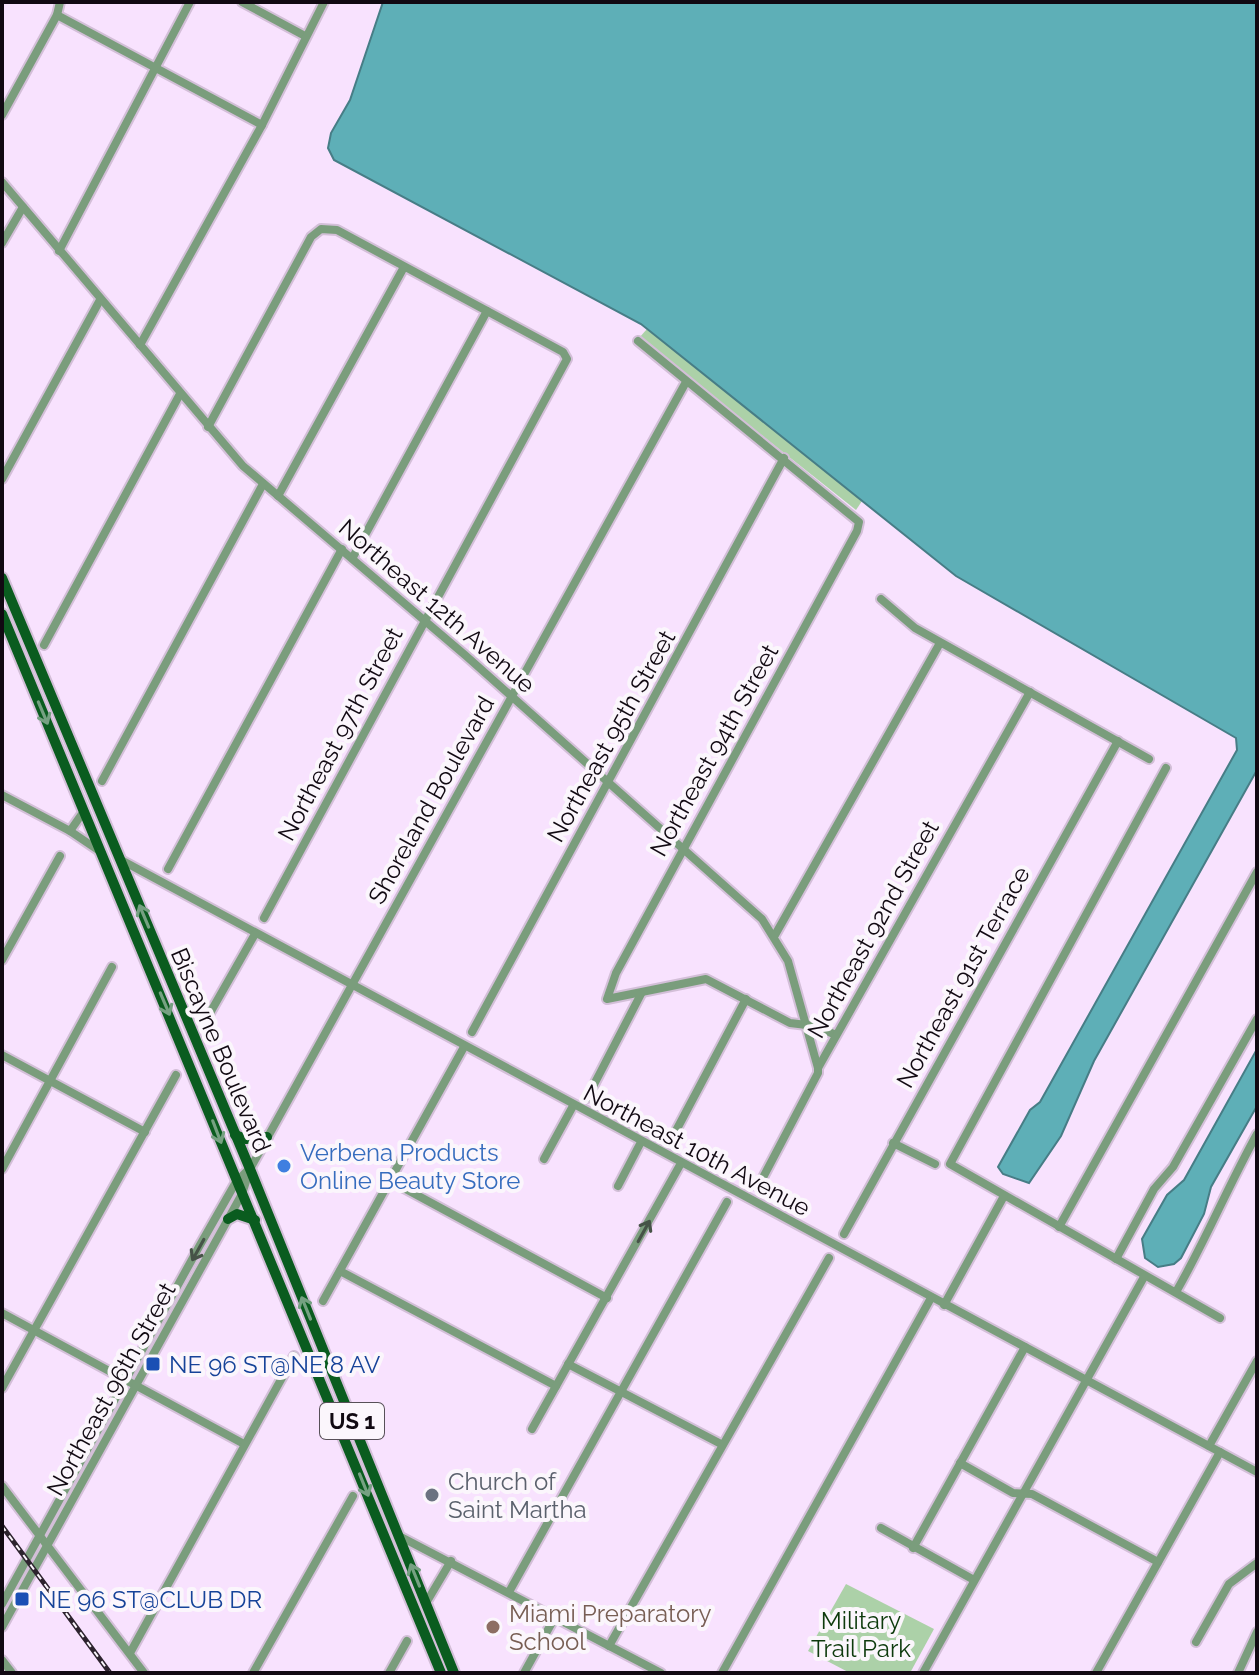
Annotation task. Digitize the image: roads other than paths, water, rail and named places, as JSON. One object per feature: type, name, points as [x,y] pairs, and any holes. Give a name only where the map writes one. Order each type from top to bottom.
[{"type":"main road","name":"Biscayne Boulevard","points":[[2,578],[250,1169],[454,1673]]},
{"type":"main road","name":"Biscayne Boulevard","points":[[2,614],[441,1673]]},
{"type":"main road","points":[[13,641],[26,635]]},
{"type":"main road","points":[[235,1135],[247,1140],[267,1137]]},
{"type":"main road","points":[[228,1219],[237,1214],[256,1221]]},
{"type":"main road","points":[[329,1399],[340,1412],[351,1417]]},
{"type":"main road","points":[[378,1522],[399,1536]]},
{"type":"street","points":[[2,115],[57,15],[60,2]]},
{"type":"street","points":[[59,251],[190,2]]},
{"type":"street","points":[[242,2],[305,36]]},
{"type":"street","points":[[140,345],[262,125],[324,2]]},
{"type":"street","points":[[57,15],[262,125]]},
{"type":"street","name":"Northeast 12th Avenue","points":[[2,182],[208,427],[263,484],[353,557],[755,911],[775,935],[788,961],[818,1068]]},
{"type":"street","points":[[2,243],[23,207]]},
{"type":"street","points":[[208,427],[311,237],[321,229],[337,230],[487,311],[353,557]]},
{"type":"street","points":[[278,496],[404,267]]},
{"type":"street","points":[[2,479],[100,300]]},
{"type":"street","name":"Northeast 97th Street","points":[[264,918],[567,359],[563,352],[487,311]]},
{"type":"street","points":[[638,341],[784,458]]},
{"type":"street","name":"Shoreland Boulevard","points":[[352,986],[686,382]]},
{"type":"street","points":[[44,645],[180,394]]},
{"type":"street","name":"Northeast 94th Street","points":[[641,994],[607,999],[610,985],[857,531],[859,522],[784,458]]},
{"type":"street","name":"Northeast 95th Street","points":[[472,1032],[784,458]]},
{"type":"street","points":[[102,781],[263,484]]},
{"type":"street","points":[[168,869],[342,549]]},
{"type":"street","points":[[881,599],[915,628],[940,643],[1149,759]]},
{"type":"street","points":[[775,935],[940,643]]},
{"type":"street","name":"Northeast 92nd Street","points":[[758,1187],[836,1035],[1030,692]]},
{"type":"street","name":"Northeast 91st Terrace","points":[[844,1234],[1118,741]]},
{"type":"street","points":[[1166,768],[950,1164],[1220,1318]]},
{"type":"street","points":[[2,795],[70,831],[102,853]]},
{"type":"street","points":[[70,831],[84,811]]},
{"type":"street","points":[[2,960],[60,856]]},
{"type":"street","name":"Northeast 10th Avenue","points":[[120,860],[680,1165],[1257,1472]]},
{"type":"street","points":[[1059,1227],[1257,872]]},
{"type":"street","points":[[206,1020],[255,934]]},
{"type":"street","points":[[2,1169],[112,967]]},
{"type":"street","points":[[587,1098],[641,994],[706,979],[790,1023],[836,1035]]},
{"type":"street","name":"Northeast 96th Street","points":[[2,1627],[242,1194],[250,1169],[352,986]]},
{"type":"street","points":[[670,1142],[746,999]]},
{"type":"street","points":[[1116,1259],[1154,1189],[1173,1167],[1257,1019]]},
{"type":"street","points":[[323,1301],[464,1047]]},
{"type":"street","points":[[2,1055],[145,1132]]},
{"type":"street","points":[[2,1388],[176,1075]]},
{"type":"street","points":[[544,1159],[573,1106]]},
{"type":"street","points":[[1176,1292],[1211,1231],[1227,1187],[1257,1134]]},
{"type":"street","points":[[618,1186],[641,1142]]},
{"type":"street","points":[[893,1143],[935,1164]]},
{"type":"street","points":[[532,1429],[680,1165]]},
{"type":"street","name":"Northeast 96th Street","points":[[2,1604],[236,1182],[250,1169]]},
{"type":"street","points":[[389,1180],[607,1298]]},
{"type":"street","points":[[944,1305],[1004,1196]]},
{"type":"street","points":[[509,1592],[727,1202]]},
{"type":"street","points":[[609,1646],[829,1258]]},
{"type":"street","points":[[340,1271],[556,1386]]},
{"type":"street","points":[[923,1673],[1144,1277]]},
{"type":"street","points":[[722,1673],[931,1298]]},
{"type":"street","points":[[2,1313],[244,1444]]},
{"type":"street","points":[[913,1548],[1025,1347]]},
{"type":"street","points":[[130,1653],[294,1356]]},
{"type":"street","points":[[1209,1446],[1257,1361]]},
{"type":"street","points":[[568,1364],[721,1444]]},
{"type":"street","points":[[1096,1673],[1220,1452]]},
{"type":"street","points":[[960,1463],[1022,1495],[1032,1494],[1158,1562]]},
{"type":"street","points":[[2,1486],[144,1673]]},
{"type":"street","points":[[253,1673],[353,1496]]},
{"type":"street","points":[[881,1528],[974,1580]]},
{"type":"street","points":[[399,1536],[657,1672]]},
{"type":"street","points":[[426,1603],[451,1561]]},
{"type":"street","points":[[1196,1642],[1229,1584],[1257,1563]]},
{"type":"street","points":[[524,1673],[555,1617]]},
{"type":"street","points":[[1238,1673],[1257,1632]]},
{"type":"street","points":[[389,1673],[407,1641]]},
{"type":"street","points":[[2,1660],[12,1673]]},
{"type":"railway","points":[[2,1526],[110,1673]]},
{"type":"place","name":"Verbena Products Online Beauty Store","points":[[284,1166]]},
{"type":"place","name":"NE 96 ST@NE 8 AV","points":[[153,1364]]},
{"type":"place","name":"Church of Saint Martha","points":[[432,1495]]},
{"type":"place","name":"NE 96 ST@CLUB DR","points":[[22,1599]]},
{"type":"place","name":"Miami Preparatory School","points":[[493,1627]]},
{"type":"park label","name":"Military Trail Park","points":[[861,1634]]}]
